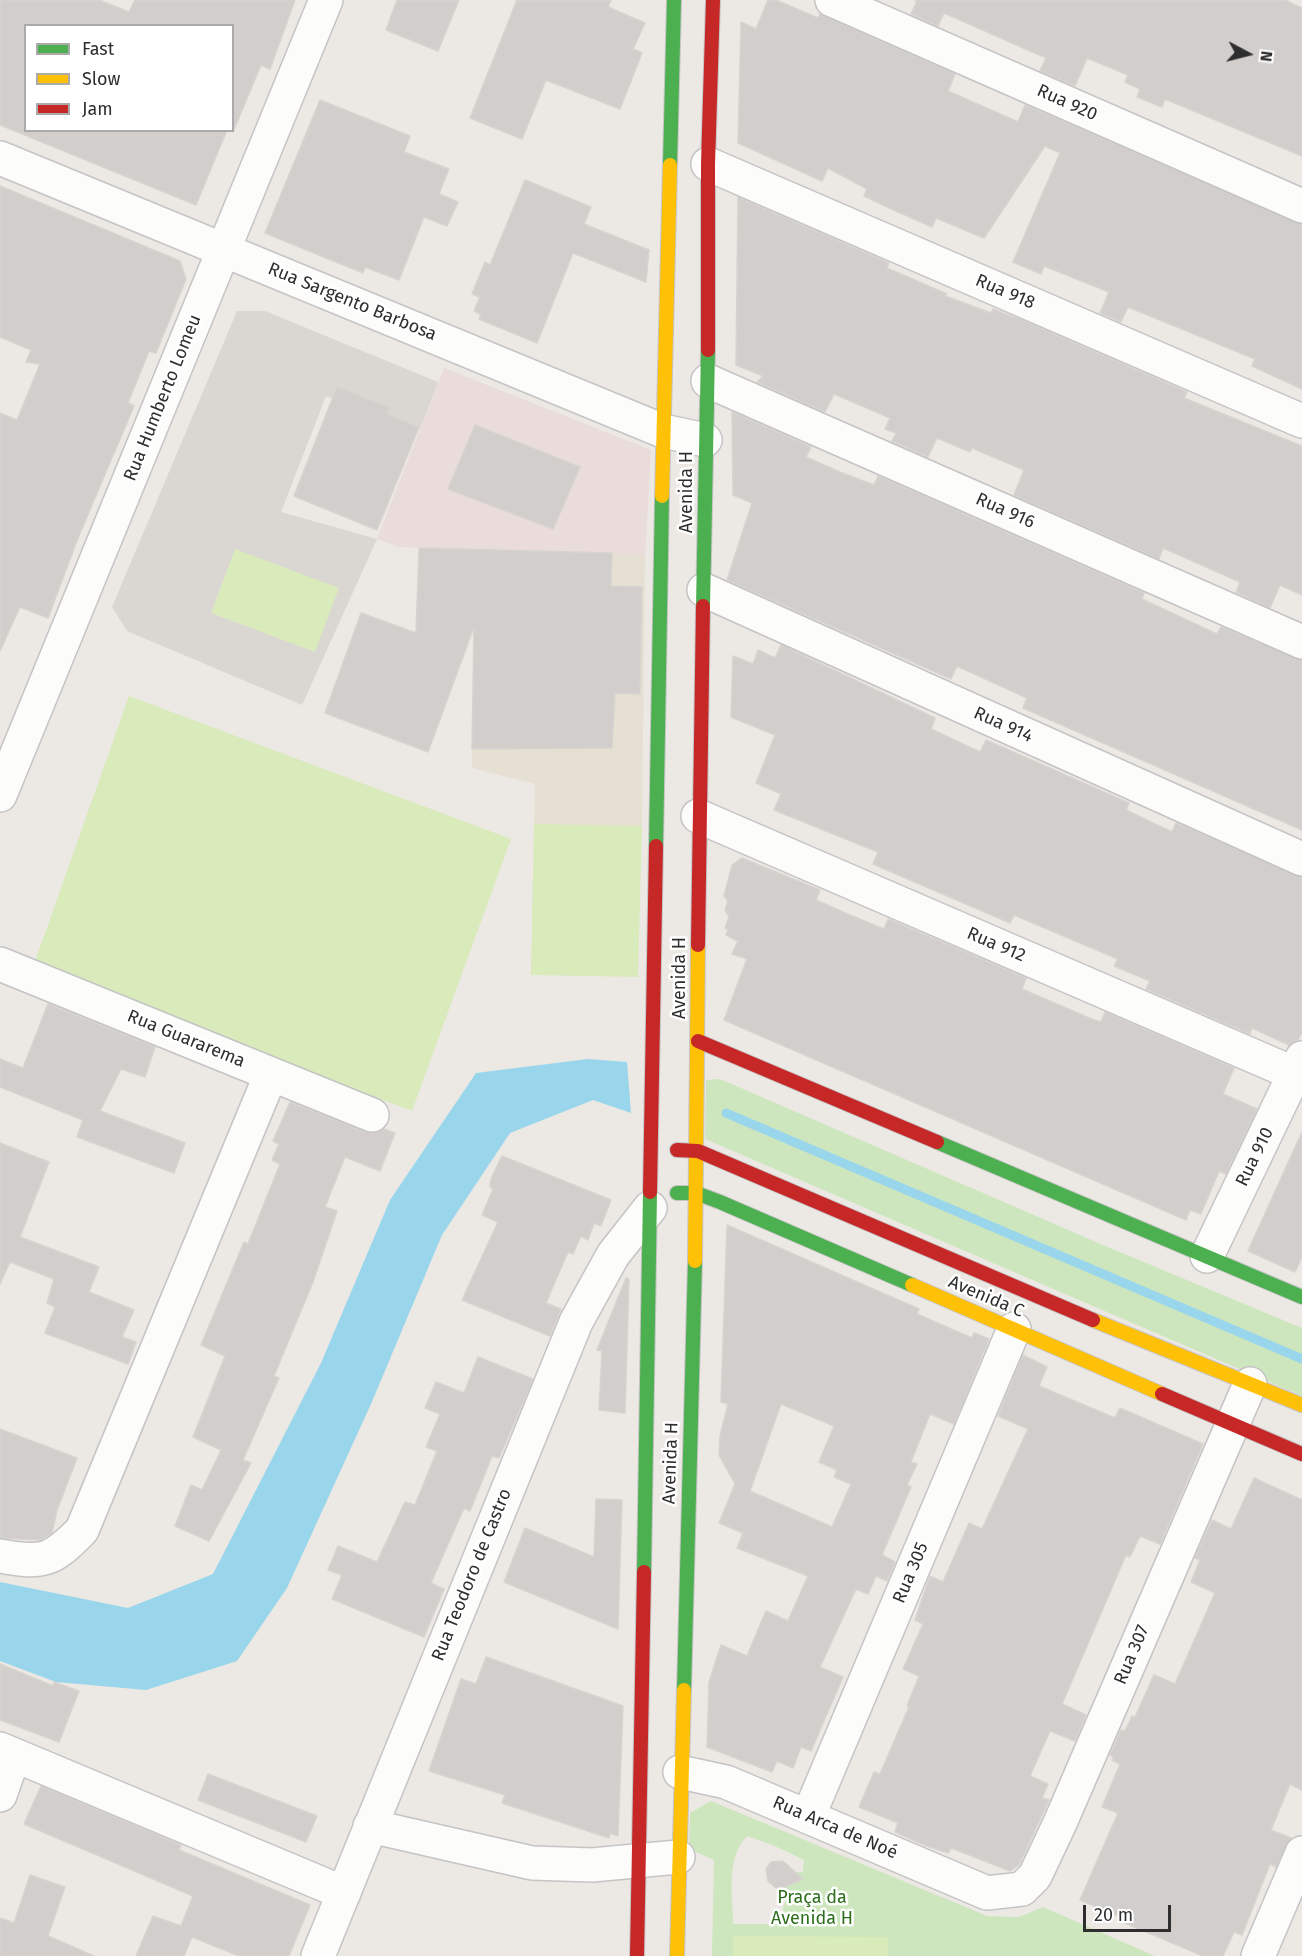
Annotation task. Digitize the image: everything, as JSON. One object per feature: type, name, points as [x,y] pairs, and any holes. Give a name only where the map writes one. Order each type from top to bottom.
[{"type":"street","name":"Rua Humberto Lomeu","points":[[0,795],[326,0]]},
{"type":"street","name":"Avenida H","points":[[637,1956],[649,1574],[650,1200],[663,431],[674,0]]},
{"type":"street","name":"Avenida H","points":[[676,1956],[681,1575],[698,1151],[698,816],[708,381],[708,164],[713,0]]},
{"type":"street","name":"Rua 920","points":[[832,0],[1302,206]]},
{"type":"street","name":"Rua Sargento Barbosa","points":[[0,158],[663,431],[705,440]]},
{"type":"street","name":"Rua 918","points":[[708,164],[1302,421]]},
{"type":"street","name":"Rua 916","points":[[708,381],[1302,642]]},
{"type":"street","name":"Rua 914","points":[[704,590],[1302,859]]},
{"type":"street","name":"Rua 912","points":[[698,816],[1298,1066]]},
{"type":"street","name":"Rua Guararema","points":[[0,964],[372,1115]]},
{"type":"street","points":[[698,1041],[1302,1297]]},
{"type":"street","name":"Rua 910","points":[[1207,1256],[1298,1066]]},
{"type":"street","points":[[0,1556],[42,1561],[65,1548],[82,1530],[271,1074]]},
{"type":"street","name":"Avenida C","points":[[652,1149],[698,1151],[1038,1298],[1302,1406]]},
{"type":"street","name":"Avenida C","points":[[650,1200],[696,1192],[1302,1454]]},
{"type":"street","name":"Rua Teodoro de Castro","points":[[318,1956],[576,1322],[613,1255],[650,1200]]},
{"type":"street","name":"Rua 305","points":[[808,1817],[1014,1329]]},
{"type":"street","name":"Rua 307","points":[[987,1893],[1022,1889],[1035,1876],[1250,1384]]},
{"type":"street","points":[[0,1795],[7,1752],[344,1893]]},
{"type":"street","name":"Rua Arca de Noé","points":[[680,1772],[726,1782],[987,1893]]},
{"type":"street","points":[[370,1826],[532,1863],[592,1865],[678,1857]]},
{"type":"street","points":[[1258,1956],[1302,1853]]},
{"type":"shaded area","points":[[237,311],[265,311],[438,382],[420,429],[326,396],[281,512],[377,539],[302,705],[127,631],[112,607]],"holes":[[[235,549],[339,588],[315,652],[211,613]]]},
{"type":"shaded area","points":[[444,368],[651,450],[645,555],[399,547],[377,539]]},
{"type":"shaded area","points":[[474,549],[645,555],[642,826],[531,975],[535,784],[472,768]]},
{"type":"green space","points":[[235,548],[340,588],[315,653],[211,613]]},
{"type":"green space","points":[[129,696],[511,839],[412,1111],[33,967]]},
{"type":"green space","points":[[534,824],[642,826],[638,977],[531,975]]},
{"type":"green space","points":[[720,1079],[1103,1245],[1302,1328],[1302,1396],[705,1139],[706,1080]]},
{"type":"green space","name":"Praça da Avenida H","points":[[711,1801],[987,1916],[1019,1917],[1043,1907],[1155,1956],[888,1956],[888,1938],[733,1937],[733,1956],[712,1956],[714,1860],[689,1849],[690,1813]],"holes":[[[747,1836],[804,1860],[803,1872],[796,1872],[780,1861],[770,1864],[766,1869],[768,1881],[787,1898],[783,1907],[784,1924],[733,1924],[732,1877],[740,1845]]]},
{"type":"green space","points":[[733,1936],[888,1937],[888,1956],[733,1956]]},
{"type":"water","points":[[588,1059],[627,1062],[631,1113],[593,1100],[510,1133],[442,1235],[371,1404],[287,1588],[237,1661],[146,1690],[56,1682],[0,1661],[0,1582],[128,1608],[213,1574],[321,1363],[390,1200],[476,1073]]},
{"type":"building","points":[[0,0],[99,0],[129,12],[135,0],[295,0],[270,69],[261,65],[234,130],[234,24],[24,24],[24,132],[226,132],[196,205],[0,125]]},
{"type":"building","points":[[397,0],[459,0],[438,51],[386,30]]},
{"type":"building","points":[[517,0],[611,0],[608,7],[645,23],[633,49],[642,53],[620,109],[546,80],[522,139],[470,118]]},
{"type":"building","points":[[768,0],[776,0],[818,18],[820,14],[955,74],[948,91],[1018,122],[1025,105],[1302,224],[1302,389],[1252,366],[1255,359],[1128,307],[1121,322],[1100,313],[1109,292],[1044,266],[1041,274],[1013,262],[1060,153],[1045,146],[984,238],[936,218],[932,227],[898,212],[864,196],[867,189],[828,168],[822,181],[738,143],[741,22],[756,29]]},
{"type":"building","points":[[914,0],[1285,0],[1302,8],[1302,156],[1165,99],[1162,107],[1137,97],[1140,89],[1125,82],[1128,75],[1087,58],[1075,86],[1040,71],[1046,58],[944,13],[938,26],[911,14],[917,1]]},
{"type":"building","points":[[320,100],[410,136],[404,152],[449,169],[439,194],[458,202],[447,226],[424,217],[399,280],[365,267],[363,273],[265,233]]},
{"type":"building","points":[[525,180],[591,207],[584,224],[649,250],[646,282],[573,253],[537,343],[479,319],[481,315],[474,311],[480,297],[472,294],[485,262],[490,265]]},
{"type":"building","points":[[0,186],[180,261],[186,279],[156,353],[149,351],[128,403],[134,406],[78,538],[48,618],[20,607],[0,651],[0,413],[17,420],[40,364],[26,362],[31,350],[0,337]]},
{"type":"building","points":[[738,197],[889,263],[887,268],[947,294],[945,296],[991,313],[993,309],[1027,322],[1187,392],[1184,398],[1302,446],[1302,595],[1280,585],[1270,608],[1236,592],[1240,582],[1163,548],[1159,559],[1014,495],[1024,470],[972,448],[970,452],[937,438],[928,457],[892,441],[896,433],[885,429],[890,418],[834,394],[825,412],[757,382],[763,376],[736,365]]},
{"type":"building","points":[[337,387],[390,408],[387,414],[419,427],[377,530],[294,496]]},
{"type":"building","points":[[732,412],[811,447],[806,457],[840,472],[874,485],[878,476],[1144,593],[1142,599],[1217,634],[1221,627],[1302,660],[1302,830],[1023,708],[1027,698],[957,666],[951,679],[727,580],[752,503],[733,495]]},
{"type":"building","points":[[475,425],[580,467],[553,529],[448,489]]},
{"type":"building","points":[[419,548],[612,553],[611,586],[642,587],[640,694],[615,693],[612,748],[472,749],[474,627],[428,752],[325,713],[361,613],[416,633]]},
{"type":"building","points":[[781,645],[935,718],[931,729],[980,752],[986,740],[1129,803],[1126,810],[1172,832],[1176,823],[1302,877],[1302,1032],[1298,1040],[1289,1045],[1252,1028],[1250,1034],[1146,989],[1150,981],[1114,966],[1118,959],[1014,915],[1010,923],[873,864],[878,852],[774,810],[781,794],[756,783],[775,735],[731,717],[733,656],[753,664],[758,650],[775,658]]},
{"type":"building","points":[[742,858],[820,890],[816,900],[850,915],[884,929],[888,919],[1026,978],[1022,989],[1094,1020],[1101,1022],[1105,1012],[1234,1068],[1223,1094],[1257,1109],[1226,1174],[1219,1171],[1201,1214],[1190,1210],[1186,1220],[724,1020],[747,959],[732,954],[738,941],[726,935],[728,929],[725,928],[729,917],[725,910],[728,901],[724,896],[732,865]]},
{"type":"building","points":[[48,1004],[155,1047],[145,1077],[121,1069],[100,1111],[185,1143],[174,1173],[77,1137],[83,1120],[0,1087],[0,1059],[23,1068]]},
{"type":"building","points":[[290,1102],[365,1132],[375,1133],[384,1129],[395,1133],[380,1171],[345,1157],[325,1207],[337,1211],[313,1282],[274,1376],[279,1378],[243,1460],[251,1463],[209,1541],[175,1526],[191,1485],[202,1490],[221,1450],[193,1437],[225,1356],[201,1345],[244,1242],[248,1244],[280,1164],[272,1160],[279,1144],[273,1141]]},
{"type":"building","points":[[1302,1132],[1302,1257],[1295,1272],[1248,1251]]},
{"type":"building","points":[[0,1143],[49,1162],[20,1237],[99,1267],[89,1292],[134,1310],[122,1337],[136,1342],[128,1364],[45,1333],[55,1307],[47,1303],[54,1279],[10,1262],[0,1284]]},
{"type":"building","points":[[502,1156],[611,1200],[601,1226],[594,1223],[588,1240],[581,1236],[573,1254],[568,1252],[546,1303],[561,1309],[550,1336],[462,1300],[498,1222],[482,1215],[493,1189],[490,1187],[491,1179]]},
{"type":"building","points":[[727,1225],[919,1309],[917,1314],[972,1338],[974,1333],[989,1339],[954,1424],[930,1414],[911,1462],[917,1464],[907,1485],[911,1487],[882,1555],[895,1562],[887,1581],[876,1576],[868,1594],[856,1589],[820,1667],[843,1677],[811,1751],[801,1747],[793,1768],[777,1761],[772,1772],[707,1747],[709,1682],[721,1645],[747,1656],[766,1611],[788,1621],[808,1576],[737,1548],[743,1533],[719,1523],[735,1484],[719,1455],[720,1436],[728,1404],[721,1402]],"holes":[[[781,1404],[834,1426],[819,1462],[837,1470],[834,1477],[851,1484],[832,1527],[750,1491]]]},
{"type":"building","points":[[626,1278],[629,1279],[625,1413],[599,1410],[602,1351],[597,1350]]},
{"type":"building","points":[[1023,1355],[1047,1367],[1039,1386],[1115,1418],[1120,1408],[1203,1444],[1160,1544],[1140,1536],[1130,1557],[1126,1555],[1062,1704],[1086,1715],[1075,1741],[1050,1731],[1030,1776],[1048,1784],[1042,1798],[1049,1800],[1019,1865],[1010,1871],[951,1848],[948,1853],[924,1845],[895,1832],[898,1823],[859,1807],[874,1772],[880,1774],[909,1707],[907,1706],[919,1676],[903,1669],[923,1624],[915,1620],[930,1576],[943,1582],[969,1523],[982,1529],[1028,1429],[998,1416]]},
{"type":"building","points":[[478,1357],[533,1379],[499,1458],[492,1456],[470,1511],[464,1508],[431,1583],[444,1589],[424,1637],[332,1599],[342,1575],[328,1570],[338,1546],[377,1562],[405,1502],[415,1505],[437,1451],[426,1447],[440,1414],[425,1408],[436,1382],[464,1393]]},
{"type":"building","points":[[0,1429],[77,1458],[57,1510],[52,1533],[40,1540],[0,1538]]},
{"type":"building","points":[[1254,1478],[1302,1500],[1302,1790],[1290,1784],[1271,1830],[1291,1838],[1276,1867],[1270,1864],[1242,1935],[1234,1932],[1223,1956],[1203,1956],[1120,1921],[1122,1918],[1080,1900],[1118,1813],[1102,1807],[1120,1764],[1112,1760],[1114,1757],[1110,1755],[1121,1730],[1125,1731],[1132,1716],[1135,1717],[1154,1675],[1175,1684],[1215,1593],[1191,1582],[1200,1560],[1195,1558],[1212,1520],[1231,1529]]},
{"type":"building","points":[[596,1499],[622,1500],[618,1629],[504,1582],[525,1528],[594,1557]]},
{"type":"building","points":[[486,1657],[623,1706],[618,1836],[610,1833],[609,1838],[502,1803],[505,1795],[429,1771],[461,1679],[476,1684]]},
{"type":"building","points":[[0,1664],[53,1686],[54,1682],[79,1691],[59,1742],[0,1720]]},
{"type":"building","points":[[208,1774],[317,1816],[306,1842],[198,1800]]},
{"type":"building","points":[[41,1786],[181,1845],[179,1850],[310,1905],[289,1956],[239,1956],[192,1937],[184,1956],[136,1956],[153,1916],[181,1926],[193,1896],[24,1824]]},
{"type":"building","points":[[783,1861],[803,1879],[778,1890],[768,1881],[766,1869],[771,1862]]},
{"type":"building","points":[[30,1875],[65,1887],[48,1936],[94,1956],[0,1956],[0,1918],[14,1923]]},
{"type":"waterway","points":[[726,1113],[1302,1359]]},
{"type":"traffic: fast","points":[[670,165],[674,0]]},
{"type":"traffic: fast","points":[[703,606],[708,350]]},
{"type":"traffic: fast","points":[[656,846],[662,496]]},
{"type":"traffic: fast","points":[[937,1142],[1302,1297]]},
{"type":"traffic: fast","points":[[644,1572],[650,1192]]},
{"type":"traffic: fast","points":[[677,1193],[696,1193],[720,1202],[912,1285]]},
{"type":"traffic: fast","points":[[684,1690],[695,1261]]},
{"type":"traffic: slow","points":[[662,496],[670,165]]},
{"type":"traffic: slow","points":[[695,1261],[698,945]]},
{"type":"traffic: slow","points":[[912,1285],[1162,1394]]},
{"type":"traffic: slow","points":[[1093,1320],[1302,1405]]},
{"type":"traffic: slow","points":[[677,1956],[684,1690]]},
{"type":"traffic: jam","points":[[708,350],[708,164],[713,0]]},
{"type":"traffic: jam","points":[[698,945],[703,606]]},
{"type":"traffic: jam","points":[[650,1192],[656,846]]},
{"type":"traffic: jam","points":[[698,1041],[937,1142]]},
{"type":"traffic: jam","points":[[677,1150],[698,1151],[1093,1320]]},
{"type":"traffic: jam","points":[[1162,1394],[1302,1454]]},
{"type":"traffic: jam","points":[[637,1956],[644,1572]]}]
